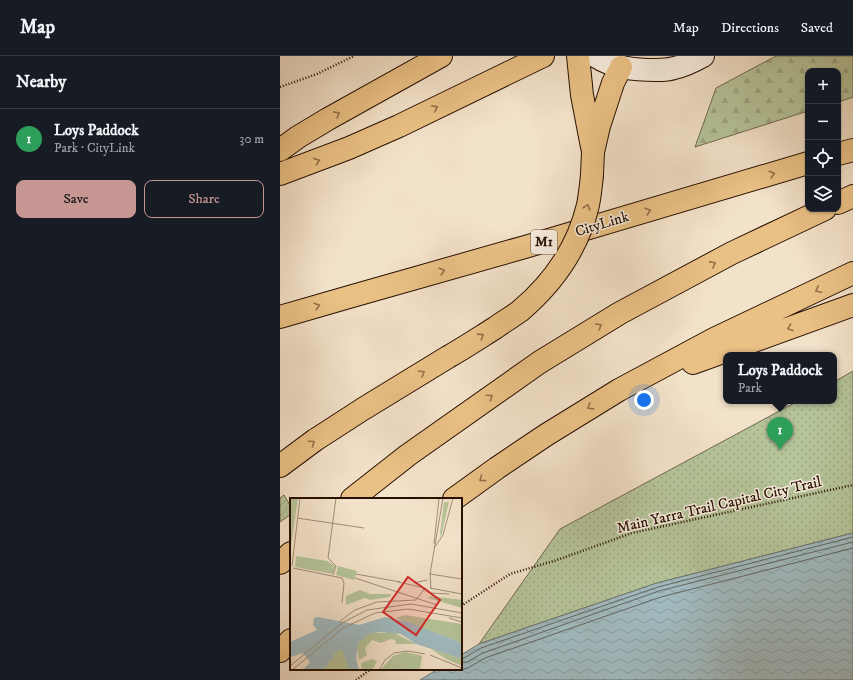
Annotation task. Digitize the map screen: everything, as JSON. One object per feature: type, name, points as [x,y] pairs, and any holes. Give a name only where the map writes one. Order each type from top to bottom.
[{"type":"highway","points":[[280,150],[328,119],[441,56]]},
{"type":"highway","points":[[280,174],[371,139],[543,56]]},
{"type":"highway","points":[[578,56],[582,95],[593,152]]},
{"type":"highway","points":[[280,466],[315,440],[363,409],[479,338],[519,311],[542,290],[562,266],[580,230],[588,206],[593,152],[599,126],[613,83],[624,62]]},
{"type":"highway","points":[[841,153],[853,150]]},
{"type":"highway","name":"CityLink","points":[[280,318],[805,164]]},
{"type":"highway","points":[[841,202],[853,196]]},
{"type":"highway","points":[[353,498],[408,455],[540,362],[620,314],[718,261],[819,212]]},
{"type":"highway","points":[[455,498],[546,435],[619,390],[714,339],[853,273]]},
{"type":"highway","points":[[724,352],[853,305]]},
{"type":"highway","points":[[619,390],[723,352]]},
{"type":"highway","points":[[280,563],[290,554]]},
{"type":"highway","points":[[280,651],[290,641]]},
{"type":"main road","points":[[595,56],[605,61],[624,62],[639,70],[667,70],[685,65],[703,56]]},
{"type":"path","points":[[280,87],[317,74],[354,56]]},
{"type":"path","name":"Main Yarra Trail Capital City Trail","points":[[462,605],[510,574],[557,560],[632,534],[853,485]]},
{"type":"path","points":[[356,680],[370,670]]},
{"type":"green space","points":[[776,56],[853,56],[853,97],[841,101],[841,68],[805,68],[805,112],[695,147],[716,88]]},
{"type":"green space","points":[[853,371],[853,533],[657,583],[479,644],[560,529],[792,404],[837,404],[837,380]]},
{"type":"green space","points":[[284,495],[290,505],[290,515],[280,522],[280,498]]},
{"type":"water","points":[[853,533],[853,680],[420,680],[436,670],[462,670],[462,654],[479,644],[657,583]]},
{"type":"place","name":"Loys Paddock","points":[[780,450]]}]
